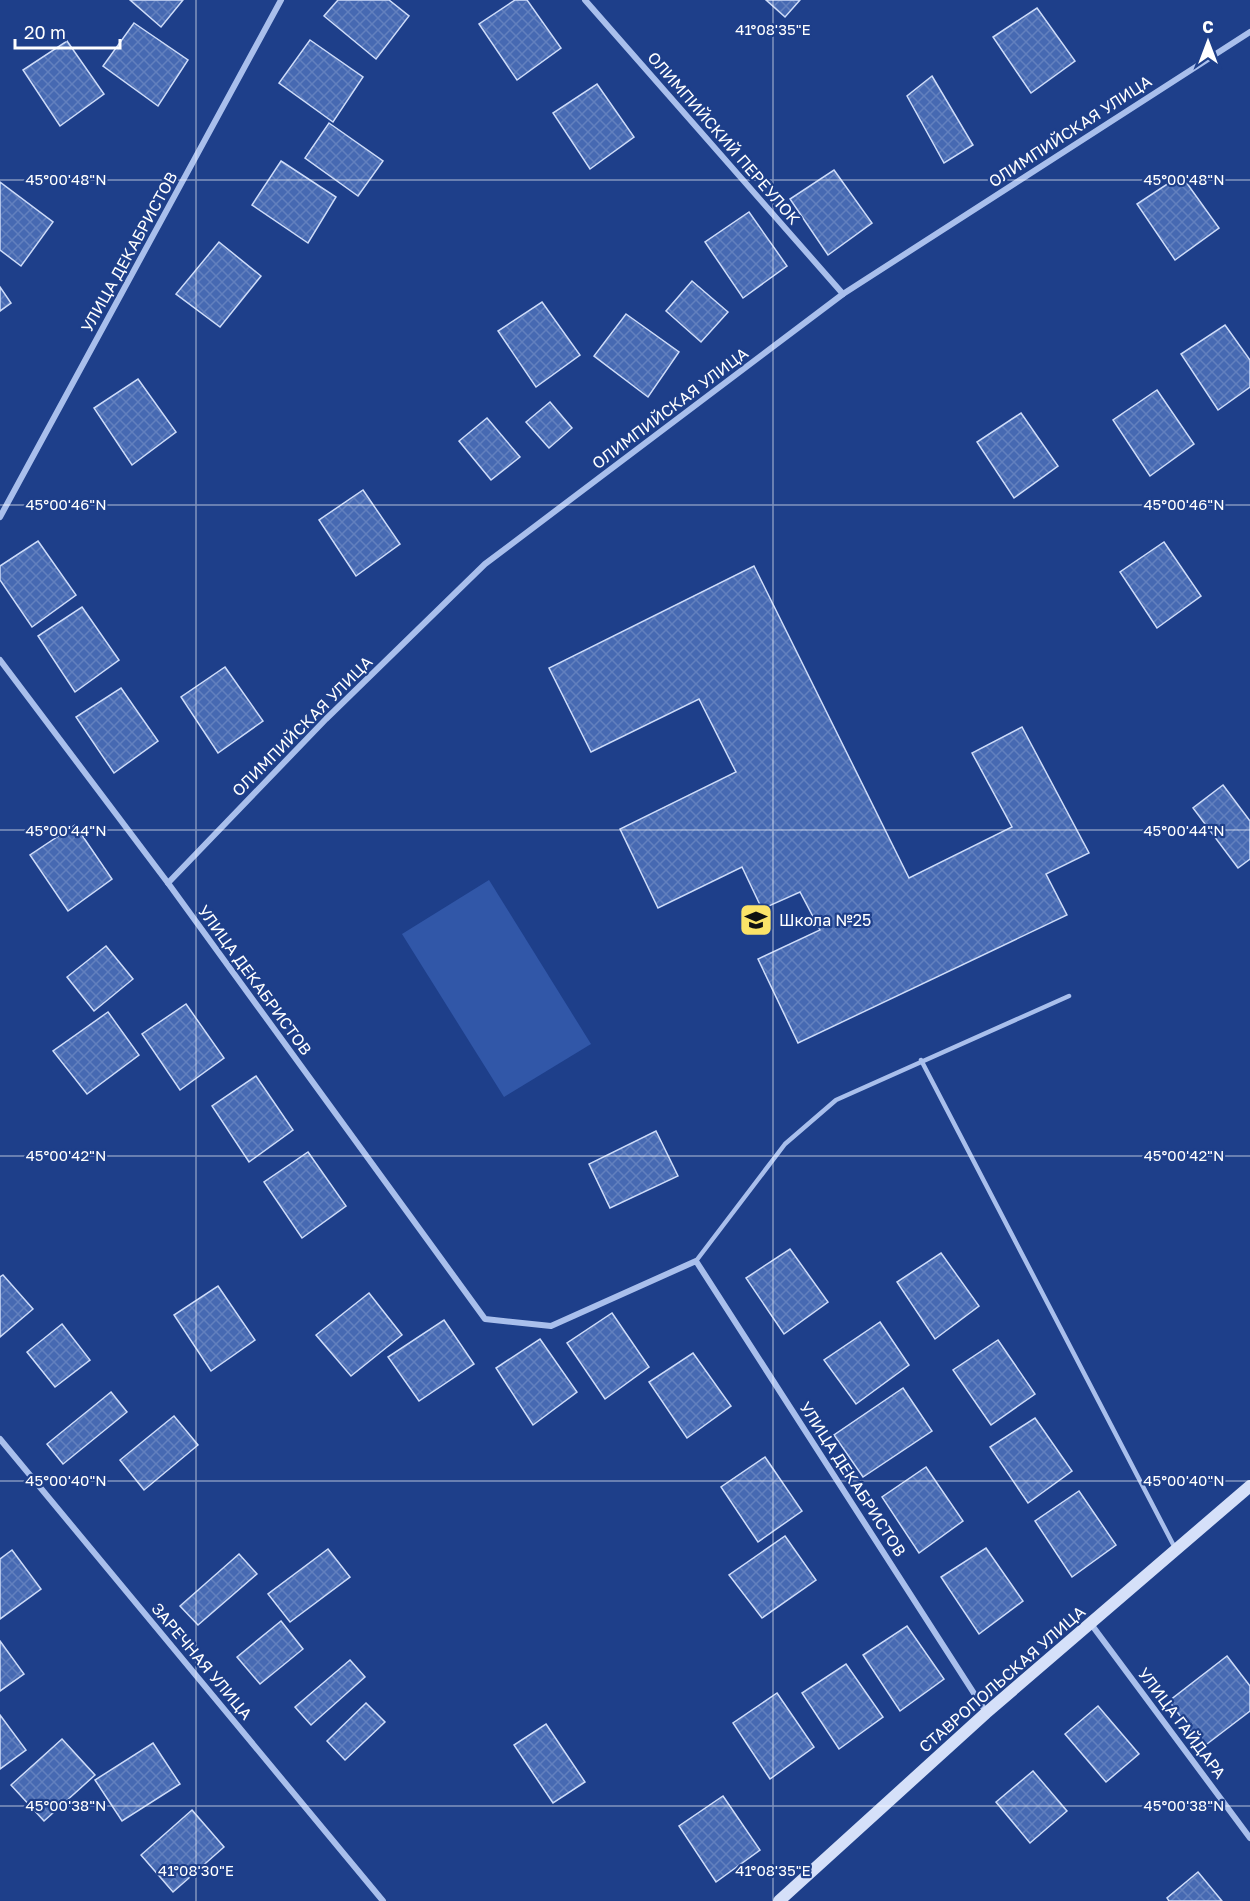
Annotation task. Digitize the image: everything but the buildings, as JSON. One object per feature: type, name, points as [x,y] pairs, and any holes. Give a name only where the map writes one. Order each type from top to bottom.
[{"type":"main road","name":"СТАВРОПОЛЬСКАЯ УЛИЦА","points":[[779,1901],[986,1713],[1250,1486]]},
{"type":"street","name":"УЛИЦА ДЕКАБРИСТОВ","points":[[0,517],[281,0]]},
{"type":"street","name":"ОЛИМПИЙСКИЙ ПЕРЕУЛОК","points":[[585,0],[843,294]]},
{"type":"street","name":"ОЛИМПИЙСКАЯ УЛИЦА","points":[[168,883],[326,719],[485,564],[843,294],[1250,32]]},
{"type":"street","name":"УЛИЦА ДЕКАБРИСТОВ","points":[[0,660],[168,883],[485,1319],[551,1326],[696,1261],[986,1713]]},
{"type":"street","name":"ЗАРЕЧНАЯ УЛИЦА","points":[[0,1439],[383,1901]]},
{"type":"street","name":"УЛИЦА ГАЙДАРА","points":[[1091,1624],[1250,1838]]},
{"type":"lane","points":[[696,1261],[785,1144],[836,1100],[1068,996]]},
{"type":"lane","points":[[921,1060],[1176,1550]]},
{"type":"shaded area","points":[[489,880],[591,1044],[504,1097],[402,934]]},
{"type":"place","name":"Школа №25","points":[[756,920]]}]
